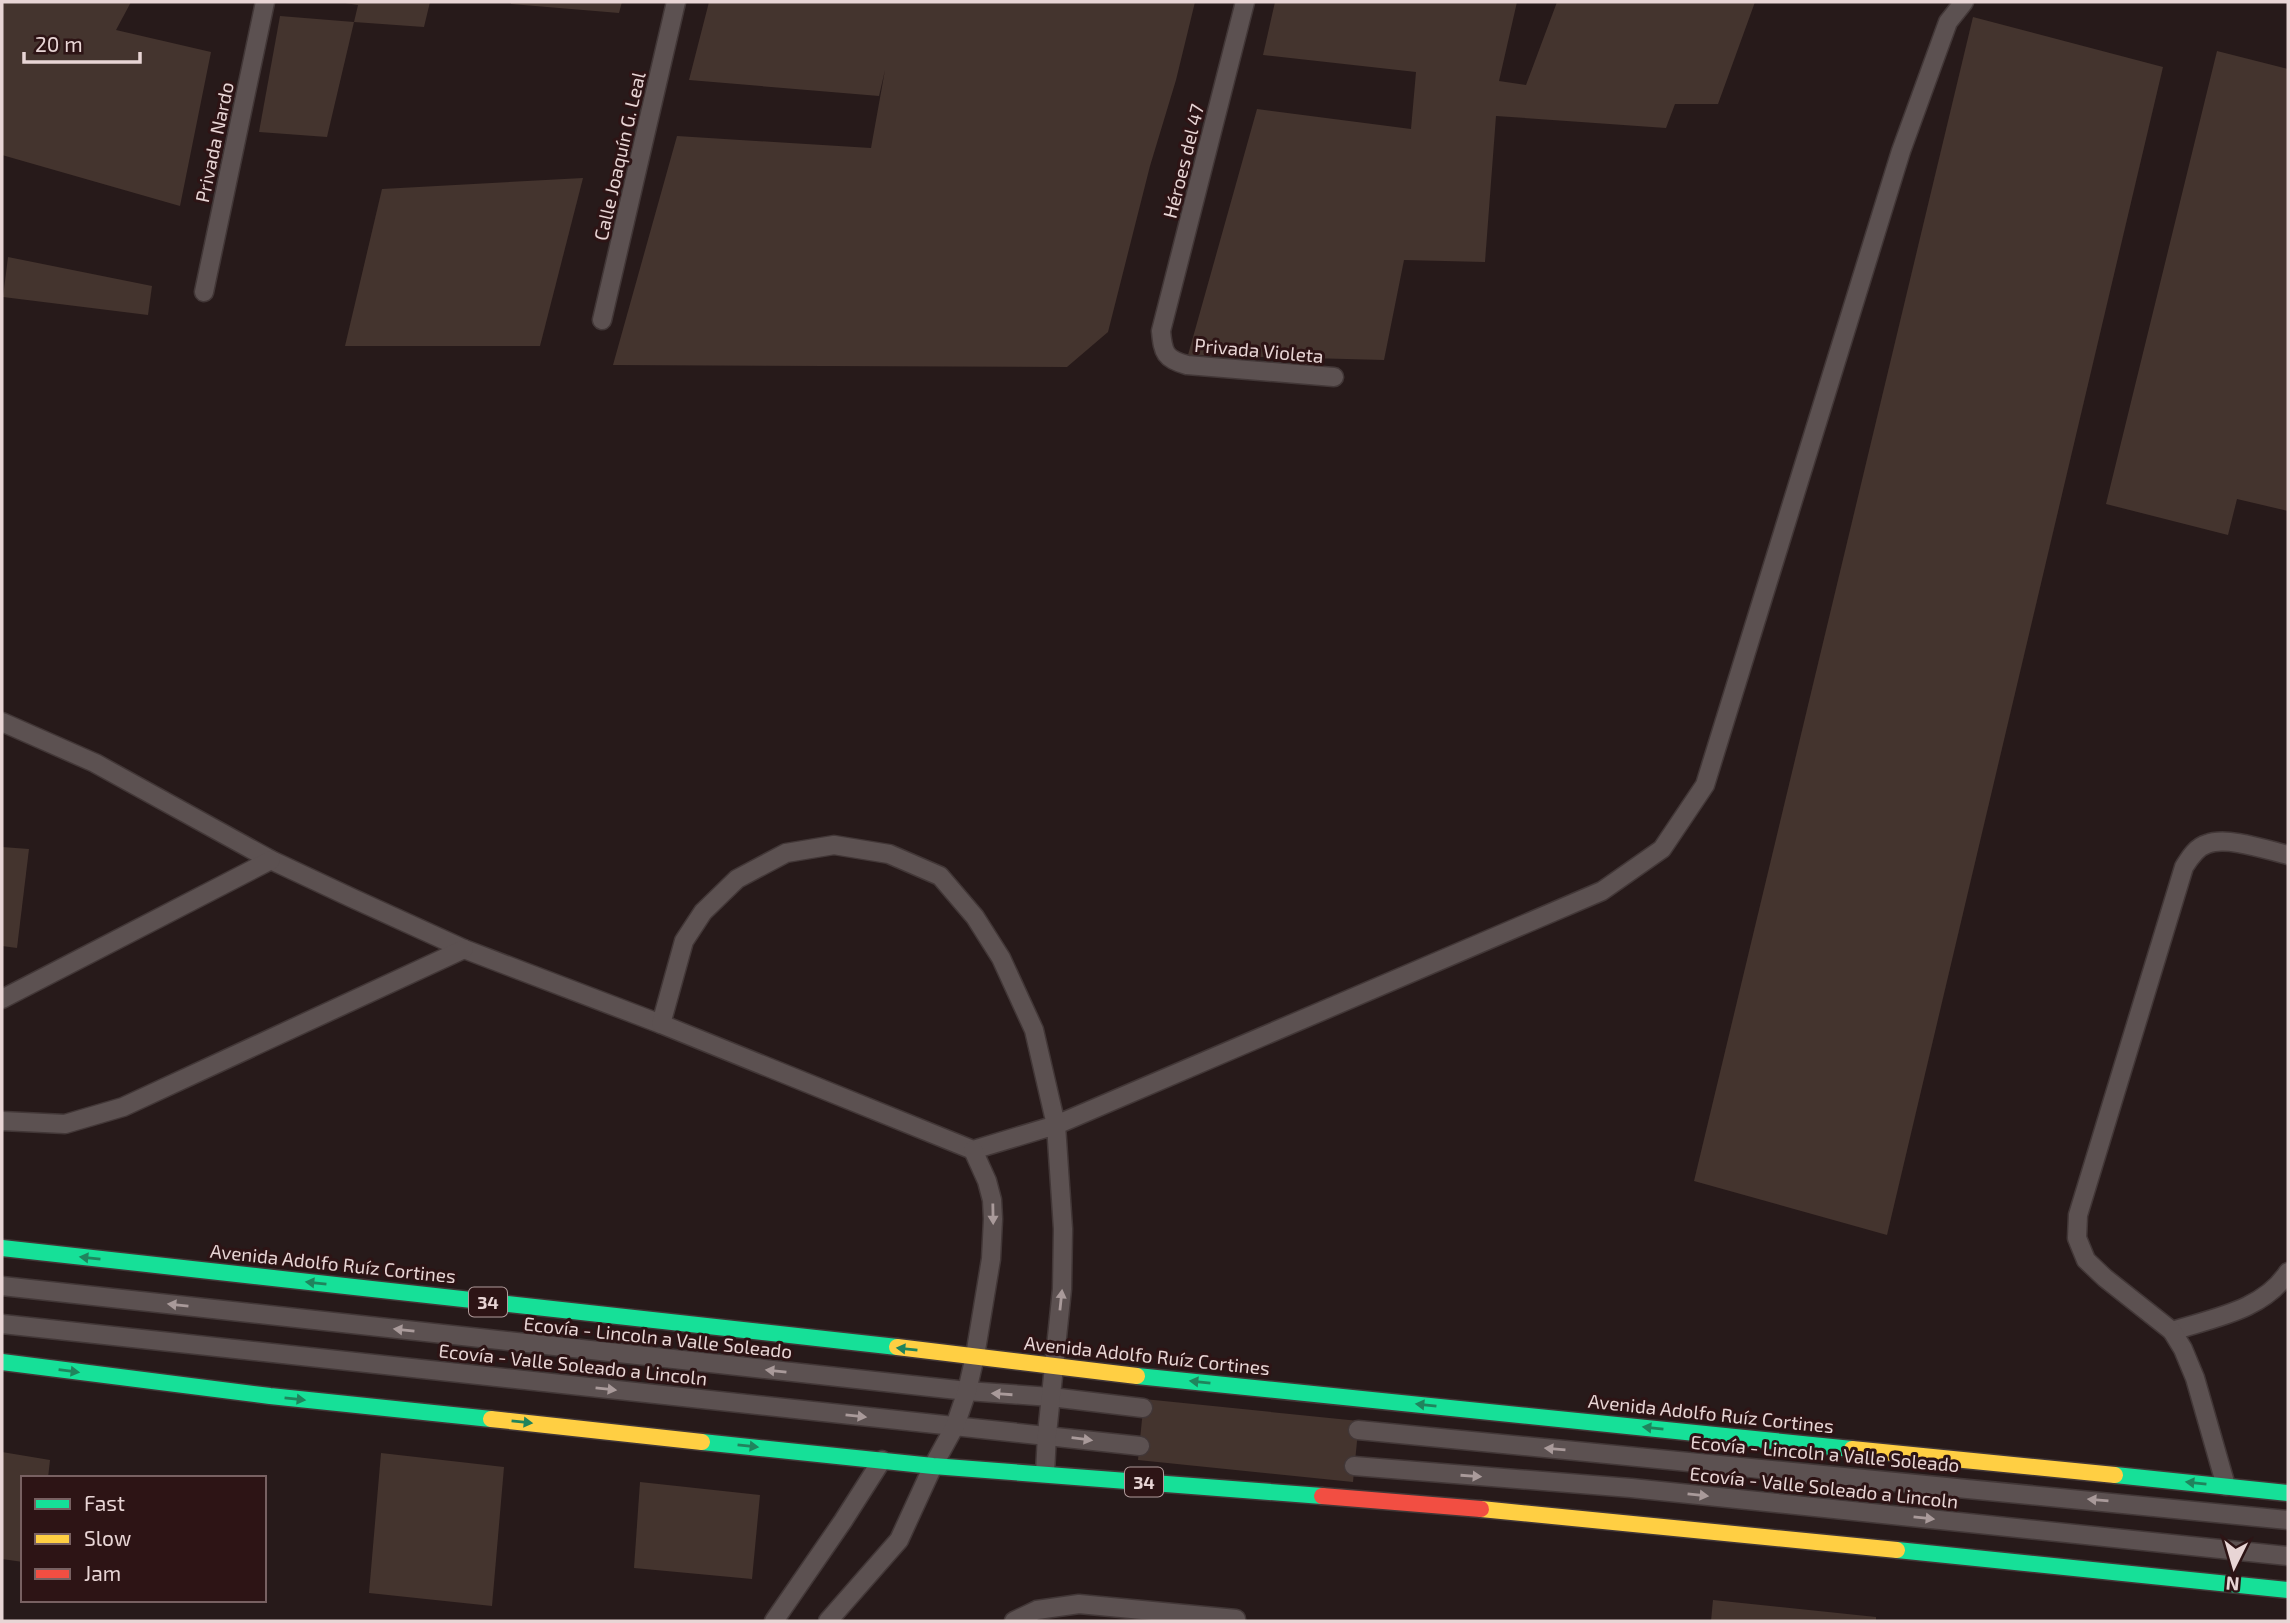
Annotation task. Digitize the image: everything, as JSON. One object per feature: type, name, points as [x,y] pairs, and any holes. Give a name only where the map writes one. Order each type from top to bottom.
[{"type":"main road","name":"Avenida Adolfo Ruíz Cortines","points":[[2,1248],[975,1356],[1053,1367],[2288,1493]]},
{"type":"main road","name":"34","points":[[2,1363],[270,1396],[933,1466],[1578,1517],[2288,1590]]},
{"type":"lane","name":"Privada Nardo","points":[[204,292],[265,2]]},
{"type":"lane","name":"Calle Joaquín G. Leal","points":[[602,320],[676,2]]},
{"type":"lane","name":"Héroes del 47","points":[[1161,331],[1245,2]]},
{"type":"lane","points":[[2,722],[95,763],[271,860],[464,949],[661,1024],[973,1150],[1056,1125],[1602,891],[1662,849],[1705,785],[1901,151],[1948,22],[1964,2]]},
{"type":"lane","name":"Privada Violeta","points":[[1161,331],[1166,355],[1174,362],[1334,377]]},
{"type":"lane","points":[[2226,1486],[2195,1378],[2183,1349],[2172,1331],[2105,1278],[2087,1260],[2077,1238],[2078,1215],[2184,867],[2192,854],[2206,844],[2224,842],[2288,855]]},
{"type":"lane","points":[[661,1024],[684,941],[703,912],[737,879],[786,853],[834,845],[889,854],[940,876],[975,917],[1001,958],[1034,1030],[1056,1125],[1063,1229],[1062,1289],[1045,1474]]},
{"type":"lane","points":[[2,999],[271,860]]},
{"type":"lane","points":[[2,1121],[65,1124],[123,1107],[464,949]]},
{"type":"lane","points":[[828,1621],[898,1540],[955,1426],[967,1391],[991,1259],[993,1219],[987,1181],[973,1150]]},
{"type":"lane","points":[[2172,1331],[2251,1305],[2270,1293],[2288,1272]]},
{"type":"lane","name":"Ecovía - Lincoln a Valle Soleado","points":[[2,1286],[1143,1408]]},
{"type":"lane","name":"Ecovía - Valle Soleado a Lincoln","points":[[2,1324],[1140,1446]]},
{"type":"lane","name":"Ecovía - Lincoln a Valle Soleado","points":[[1358,1430],[2288,1520]]},
{"type":"lane","points":[[774,1621],[882,1460]]},
{"type":"lane","name":"Ecovía - Valle Soleado a Lincoln","points":[[1354,1466],[1631,1488],[2288,1556]]},
{"type":"lane","points":[[1014,1621],[1037,1610],[1079,1604],[1236,1619]]},
{"type":"building","points":[[2,2],[131,2],[116,30],[211,52],[180,206],[2,155]]},
{"type":"building","points":[[345,2],[430,2],[424,27],[354,22],[358,5]]},
{"type":"building","points":[[511,2],[622,2],[619,13]]},
{"type":"building","points":[[709,2],[1195,2],[1108,332],[1067,367],[613,365],[677,136],[871,148],[885,70],[879,96],[689,80]]},
{"type":"building","points":[[1275,2],[1517,2],[1499,81],[1526,85],[1557,2],[1755,2],[1718,104],[1675,104],[1666,128],[1496,116],[1485,262],[1404,260],[1384,360],[1188,355],[1257,109],[1411,129],[1416,72],[1263,55]]},
{"type":"building","points":[[280,16],[354,22],[327,137],[259,132]]},
{"type":"building","points":[[1973,17],[2163,67],[1887,1235],[1694,1181]]},
{"type":"building","points":[[2217,51],[2288,69],[2288,511],[2237,499],[2228,535],[2106,504]]},
{"type":"building","points":[[583,178],[540,346],[345,346],[382,189]]},
{"type":"building","points":[[8,257],[152,286],[148,315],[3,297]]},
{"type":"building","points":[[2,847],[29,849],[17,948],[2,946]]},
{"type":"building","points":[[1144,1399],[1359,1421],[1353,1482],[1138,1460]]},
{"type":"building","points":[[2,1452],[50,1460],[48,1476],[21,1476],[21,1562],[2,1559]]},
{"type":"building","points":[[381,1453],[504,1467],[492,1606],[369,1593]]},
{"type":"building","points":[[640,1482],[760,1495],[752,1579],[634,1568]]},
{"type":"building","points":[[1713,1600],[1876,1617],[1876,1621],[1711,1621]]},
{"type":"traffic: fast","points":[[2,1248],[897,1347]]},
{"type":"traffic: fast","points":[[2,1362],[270,1396],[491,1419]]},
{"type":"traffic: fast","points":[[1137,1376],[1852,1449]]},
{"type":"traffic: fast","points":[[702,1442],[933,1466],[1322,1496]]},
{"type":"traffic: fast","points":[[2115,1475],[2288,1493]]},
{"type":"traffic: fast","points":[[1897,1550],[2288,1590]]},
{"type":"traffic: slow","points":[[897,1347],[1137,1376]]},
{"type":"traffic: slow","points":[[491,1419],[702,1442]]},
{"type":"traffic: slow","points":[[1852,1449],[2115,1475]]},
{"type":"traffic: slow","points":[[1481,1509],[1897,1550]]},
{"type":"traffic: jam","points":[[1322,1496],[1481,1509]]}]
